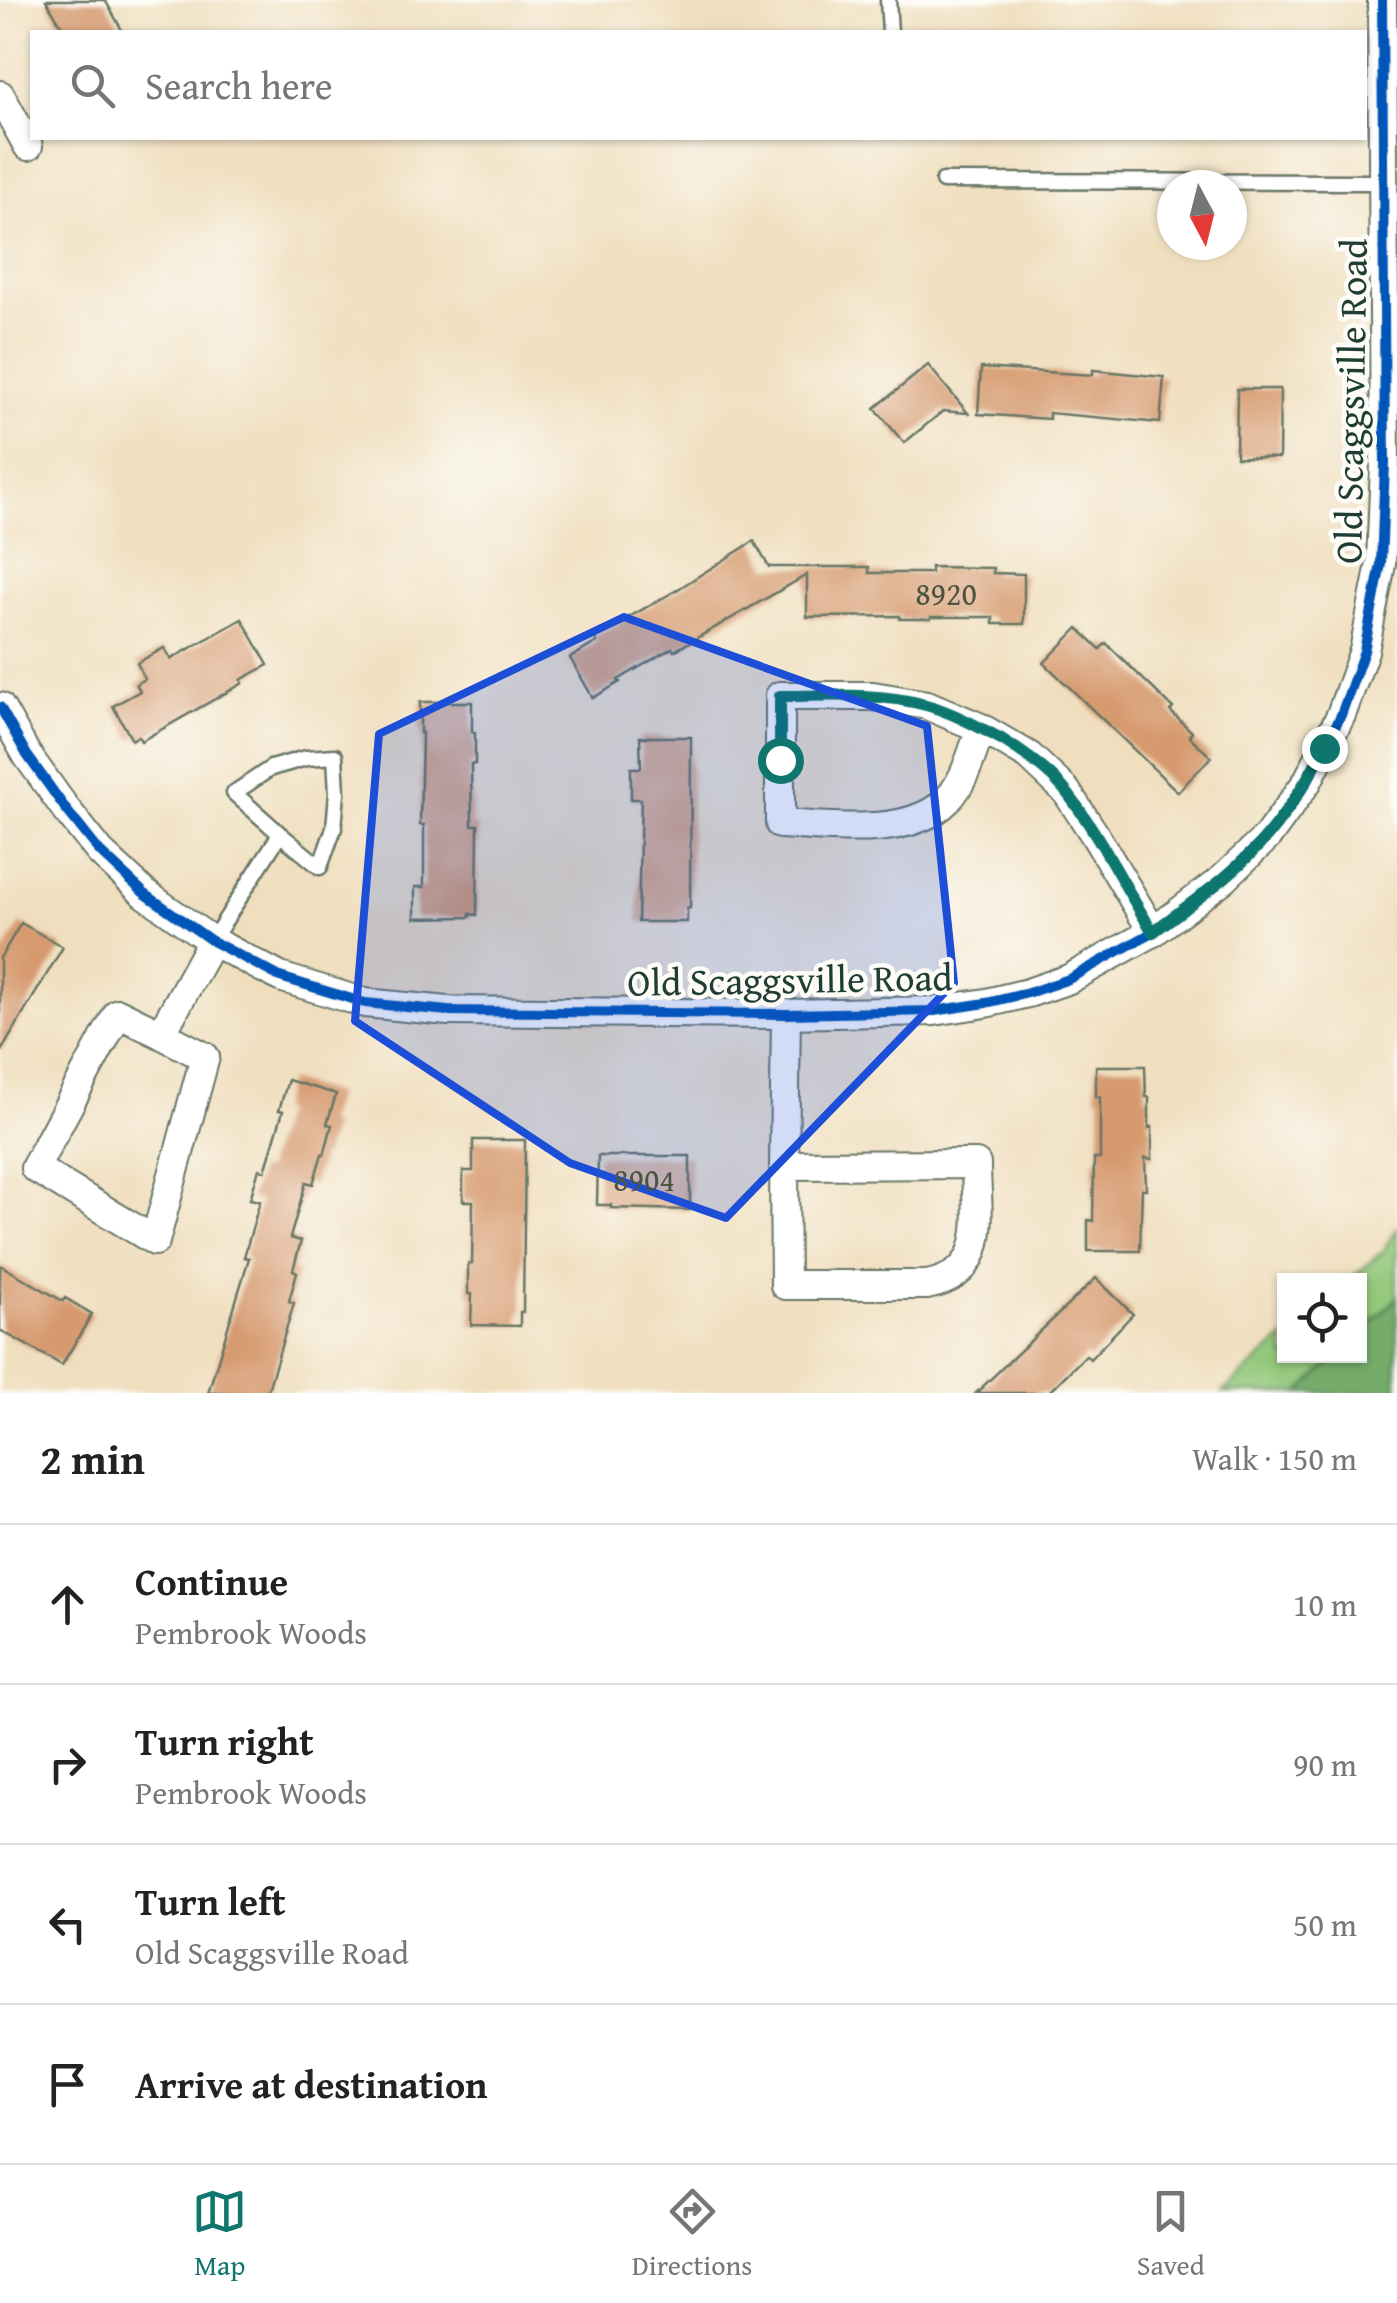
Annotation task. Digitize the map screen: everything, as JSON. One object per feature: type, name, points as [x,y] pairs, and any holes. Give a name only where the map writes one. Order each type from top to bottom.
[{"type":"street","name":"Old Scaggsville Road","points":[[0,707],[65,808],[100,852],[144,893],[212,941],[280,977],[365,1003],[448,1011],[934,1011],[986,1004],[1069,979],[1153,932],[1223,878],[1267,837],[1307,782],[1341,715],[1364,651],[1382,564],[1386,464],[1382,0]]},
{"type":"street","points":[[0,95],[28,146]]},
{"type":"street","points":[[981,728],[964,774],[944,804],[913,821],[879,827],[780,824],[780,696],[873,696],[927,705],[981,728],[1029,756],[1066,791],[1153,932]]},
{"type":"street","points":[[161,1034],[212,941]]},
{"type":"street","points":[[118,1013],[161,1034],[205,1058],[155,1241],[35,1168],[118,1013]]},
{"type":"street","points":[[784,1165],[976,1164],[976,1244],[966,1267],[947,1281],[928,1285],[785,1285],[784,1165],[786,1014]]},
{"type":"lane","points":[[888,0],[890,30]]},
{"type":"lane","points":[[943,181],[1382,182]]},
{"type":"lane","points":[[334,756],[334,828],[320,866],[280,834],[234,794],[271,768],[306,758],[334,756]]},
{"type":"lane","points":[[212,941],[280,834]]},
{"type":"highlighted area","points":[[624,617],[927,726],[954,983],[726,1218],[570,1163],[355,1021],[379,734]]},
{"type":"green space","points":[[1397,1227],[1397,1298],[1367,1327],[1367,1273],[1357,1273],[1382,1252]]},
{"type":"green space","points":[[1397,1298],[1397,1393],[1299,1393],[1331,1363],[1367,1363],[1367,1327]]},
{"type":"green space","points":[[1277,1344],[1277,1363],[1331,1363],[1299,1393],[1222,1393]]},
{"type":"building","points":[[46,0],[105,0],[122,30],[64,30]]},
{"type":"building","points":[[928,365],[968,413],[943,411],[904,443],[875,408]]},
{"type":"building","points":[[981,368],[1093,375],[1093,370],[1164,377],[1160,423],[1049,413],[1049,419],[978,414]]},
{"type":"building","points":[[1237,389],[1280,389],[1279,458],[1236,457]]},
{"type":"building","points":[[754,541],[769,567],[869,567],[869,573],[931,573],[931,567],[993,568],[993,573],[1024,574],[1024,624],[993,624],[993,617],[807,617],[807,575],[674,651],[672,648],[593,698],[570,658],[597,642],[594,637]]},
{"type":"building","points":[[242,619],[268,665],[141,741],[138,736],[132,740],[113,706],[140,691],[136,684],[145,679],[137,663],[164,648],[171,659]]},
{"type":"building","points":[[1078,628],[1100,649],[1106,643],[1173,708],[1170,711],[1192,732],[1189,736],[1211,757],[1178,792],[1044,663]]},
{"type":"building","points":[[420,702],[472,702],[472,825],[478,825],[477,915],[470,917],[415,918],[415,887],[424,887]]},
{"type":"building","points":[[640,737],[691,737],[687,922],[638,922],[641,799],[631,799],[631,768],[641,768]]},
{"type":"building","points":[[21,923],[63,947],[0,1053],[0,958]]},
{"type":"building","points":[[1096,1066],[1145,1066],[1152,1159],[1145,1158],[1140,1251],[1088,1251],[1088,1220],[1093,1221],[1094,1159],[1100,1159]]},
{"type":"building","points":[[288,1080],[336,1094],[327,1124],[332,1125],[324,1155],[313,1184],[306,1182],[290,1238],[301,1241],[289,1301],[294,1303],[267,1393],[208,1393],[249,1258],[244,1257],[260,1201],[250,1199],[259,1169],[265,1171]]},
{"type":"building","points":[[473,1140],[525,1140],[520,1326],[471,1325],[468,1264],[472,1264],[473,1201],[463,1201],[463,1171],[473,1171]]},
{"type":"building","points":[[598,1156],[690,1156],[690,1210],[597,1205]]},
{"type":"building","points":[[0,1265],[92,1314],[62,1365],[0,1330]]},
{"type":"building","points":[[1096,1278],[1133,1314],[1090,1359],[1086,1355],[1048,1393],[976,1393]]},
{"type":"cycle path","points":[[0,707],[27,755],[65,808],[100,852],[144,893],[212,941],[280,977],[365,1003],[448,1011],[934,1011],[986,1003],[1069,979],[1153,932],[1223,879],[1267,837],[1307,782],[1341,715],[1364,651],[1381,564],[1385,464],[1382,0]]},
{"type":"route","points":[[780,760],[780,696],[873,696],[900,700],[927,705],[981,728],[1029,756],[1066,791],[1153,932],[1223,878],[1267,837],[1307,782],[1324,748]]}]
